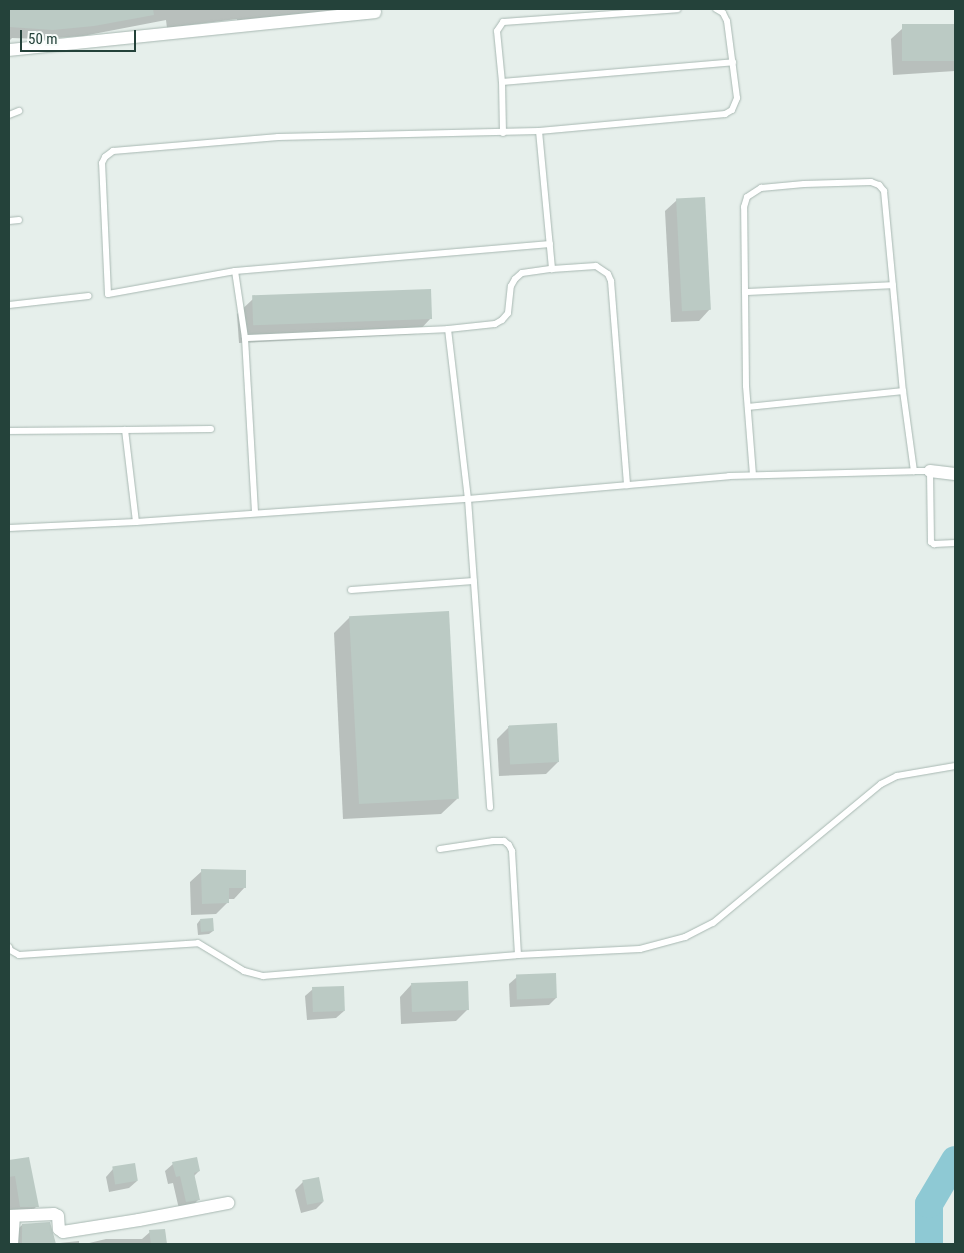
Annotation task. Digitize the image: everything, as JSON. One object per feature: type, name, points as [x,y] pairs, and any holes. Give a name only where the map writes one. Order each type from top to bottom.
[{"type":"street","points":[[9,50],[375,12]]},
{"type":"street","points":[[930,472],[955,474]]},
{"type":"street","points":[[12,1244],[11,1216],[54,1214],[58,1216],[60,1229],[63,1232],[140,1220],[228,1203]]},
{"type":"lane","points":[[503,133],[502,82],[497,31],[503,22],[678,9]]},
{"type":"lane","points":[[550,244],[235,271],[108,294],[102,163],[108,153],[113,151],[278,137],[503,133],[725,114],[732,110],[737,98],[727,21],[723,13],[716,9]]},
{"type":"lane","points":[[502,82],[733,62]]},
{"type":"lane","points":[[9,115],[19,111]]},
{"type":"lane","points":[[539,131],[552,269]]},
{"type":"lane","points":[[753,475],[748,407],[745,292],[744,207],[747,197],[761,188],[804,184],[871,182],[879,185],[884,192],[886,201],[903,390],[914,471]]},
{"type":"lane","points":[[9,221],[19,220]]},
{"type":"lane","points":[[245,338],[448,329],[496,324],[508,313],[511,286],[515,278],[522,273],[596,266],[608,274],[611,282],[627,485]]},
{"type":"lane","points":[[235,271],[245,338],[255,512]]},
{"type":"lane","points":[[745,292],[893,285]]},
{"type":"lane","points":[[9,305],[88,296]]},
{"type":"lane","points":[[448,329],[468,499],[490,807]]},
{"type":"lane","points":[[748,407],[903,390]]},
{"type":"lane","points":[[9,431],[211,429]]},
{"type":"lane","points":[[124,430],[136,522]]},
{"type":"lane","points":[[9,528],[136,522],[255,512],[468,499],[753,475],[914,471],[930,472],[931,542],[934,544],[955,543]]},
{"type":"lane","points":[[351,590],[474,580]]},
{"type":"lane","points":[[9,947],[10,950],[20,954],[198,943],[244,971],[263,976],[518,955],[640,949],[685,937],[713,923],[881,784],[897,776],[955,766]]},
{"type":"lane","points":[[440,849],[493,841],[504,841],[509,845],[512,851],[518,955]]},
{"type":"building","points":[[9,9],[153,9],[154,15],[94,26],[53,30],[9,27]]},
{"type":"building","points":[[902,24],[955,24],[955,61],[902,61]]},
{"type":"building","points":[[705,197],[711,310],[682,311],[676,199]]},
{"type":"building","points":[[431,289],[432,319],[253,325],[252,295]]},
{"type":"building","points":[[449,611],[459,799],[359,804],[349,616]]},
{"type":"building","points":[[557,723],[559,762],[510,765],[508,726]]},
{"type":"building","points":[[201,869],[246,870],[246,888],[229,888],[229,903],[202,904]]},
{"type":"building","points":[[213,918],[214,931],[201,932],[200,919]]},
{"type":"building","points":[[556,973],[557,998],[517,999],[516,974]]},
{"type":"building","points":[[468,981],[469,1010],[412,1012],[411,983]]},
{"type":"building","points":[[344,986],[345,1011],[313,1012],[312,987]]},
{"type":"building","points":[[29,1157],[39,1207],[20,1207],[15,1176],[9,1177],[9,1160]]},
{"type":"building","points":[[197,1157],[200,1171],[194,1173],[200,1200],[186,1202],[180,1176],[176,1177],[172,1162]]},
{"type":"building","points":[[135,1163],[138,1181],[115,1184],[112,1167]]},
{"type":"building","points":[[319,1177],[324,1202],[307,1205],[302,1180]]},
{"type":"building","points":[[50,1222],[56,1244],[22,1244],[22,1224]]},
{"type":"building","points":[[165,1229],[167,1244],[151,1244],[149,1230]]},
{"type":"waterway","points":[[929,1244],[929,1204],[955,1160]]}]
